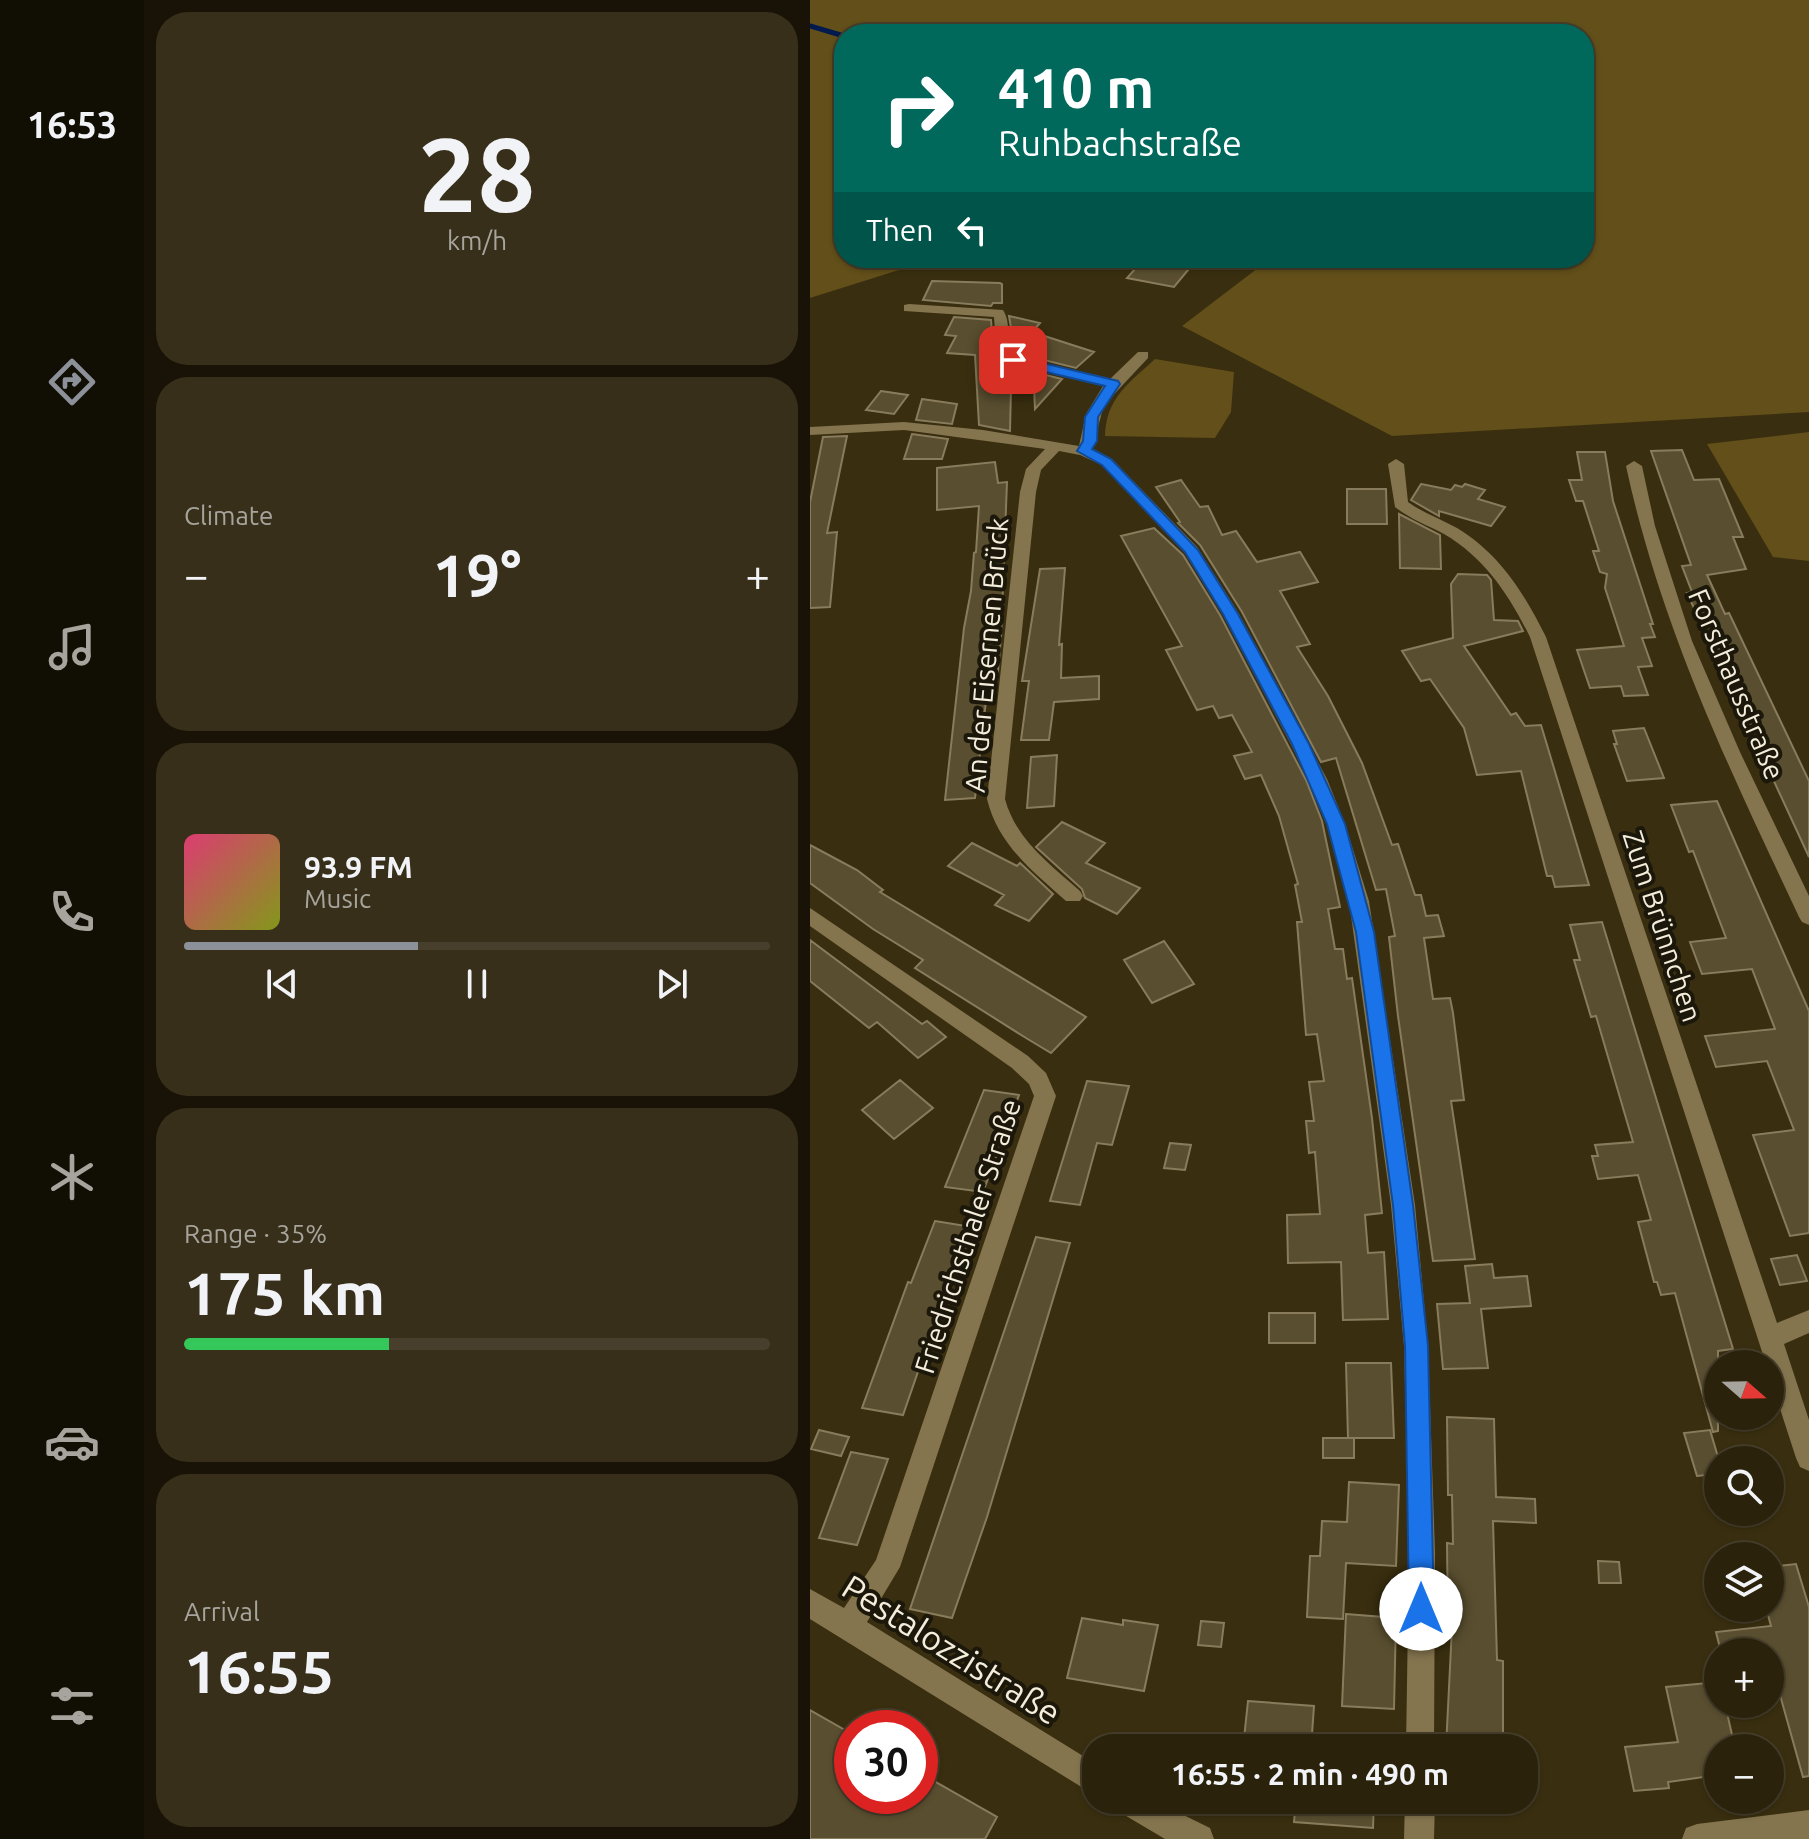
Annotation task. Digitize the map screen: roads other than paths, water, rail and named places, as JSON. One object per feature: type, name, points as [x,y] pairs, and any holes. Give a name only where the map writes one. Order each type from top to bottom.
[{"type":"street","points":[[909,308],[998,313],[1003,321],[1000,340],[1004,353],[1013,360],[1113,384]]},
{"type":"street","points":[[1084,451],[1090,441],[1092,417],[1099,401],[1143,355]]},
{"type":"street","points":[[810,431],[904,426],[983,434],[1084,451],[1107,462],[1191,550],[1318,779],[1336,824],[1359,901],[1385,1065],[1416,1346],[1422,1553],[1420,1734]]},
{"type":"street","name":"An der Eisernen Brück","points":[[1055,447],[1034,469],[1028,492],[996,799],[999,818],[1011,836],[1073,896]]},
{"type":"street","name":"Zum Brünnchen","points":[[1396,464],[1400,504],[1466,541],[1499,571],[1515,590],[1538,637],[1770,1338],[1803,1423],[1809,1458]]},
{"type":"street","name":"Forsthausstraße","points":[[1634,466],[1644,523],[1678,631],[1809,917]]},
{"type":"street","name":"Friedrichsthaler Straße","points":[[810,916],[1020,1062],[1038,1079],[1045,1096],[887,1567],[849,1625]]},
{"type":"street","points":[[1770,1338],[1809,1321]]},
{"type":"street","name":"Pestalozzistraße","points":[[810,1603],[1082,1772]]},
{"type":"street","points":[[1149,1814],[1199,1839]]},
{"type":"street","points":[[1419,1839],[1420,1814]]},
{"type":"street","points":[[1697,1839],[1809,1825]]},
{"type":"waterway","points":[[810,26],[834,33]]}]
